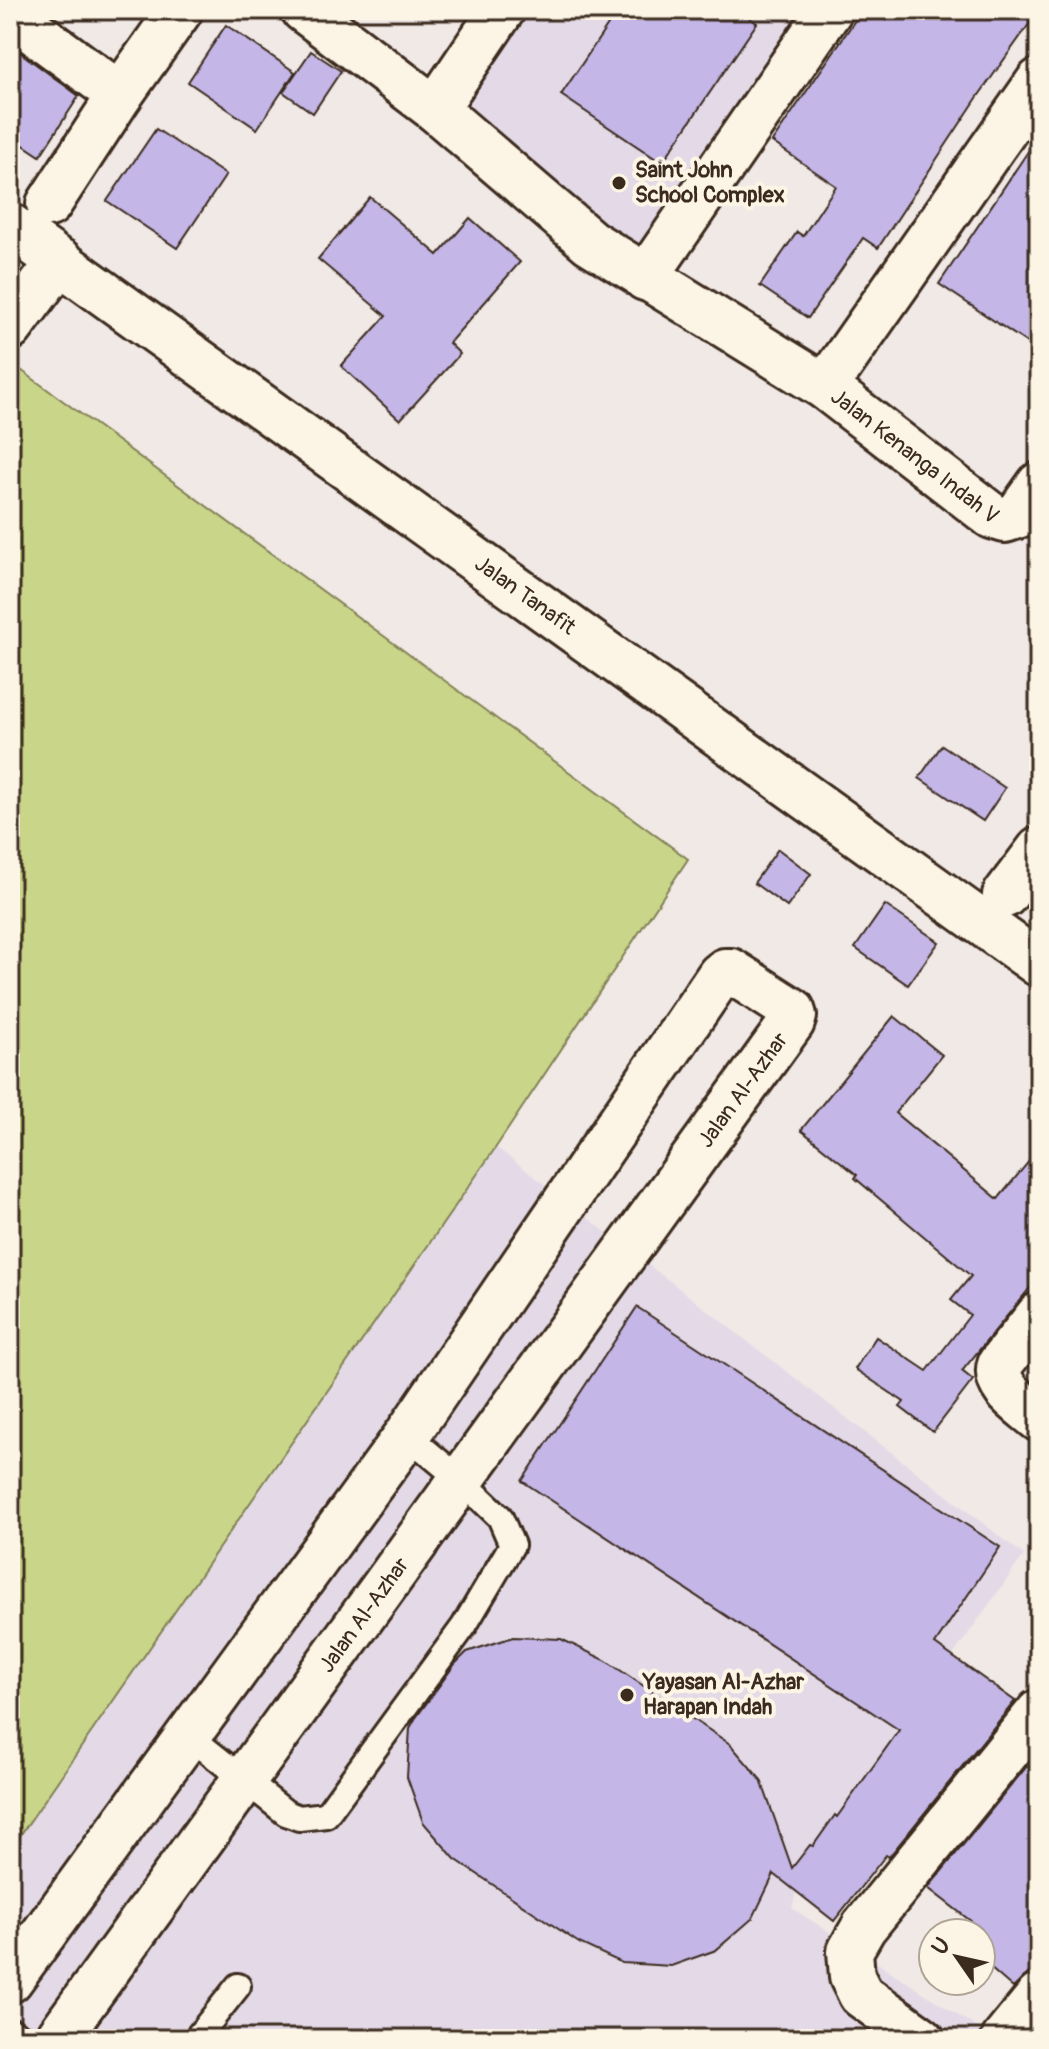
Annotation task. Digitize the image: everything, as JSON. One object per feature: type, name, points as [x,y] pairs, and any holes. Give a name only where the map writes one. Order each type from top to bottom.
[{"type":"street","points":[[49,204],[180,10]]},
{"type":"street","points":[[304,10],[435,109],[590,242],[825,387],[1039,81]]},
{"type":"street","points":[[435,109],[502,10]]},
{"type":"street","points":[[645,278],[830,10]]},
{"type":"street","points":[[10,14],[120,95]]},
{"type":"street","name":"Jalan Tanafit","points":[[10,226],[1039,964]]},
{"type":"street","points":[[10,328],[60,261]]},
{"type":"street","name":"Jalan Kenanga Indah V","points":[[825,387],[992,516],[1005,520],[1017,516],[1039,485]]},
{"type":"street","points":[[1005,895],[1039,850]]},
{"type":"street","name":"Jalan Al-Azhar","points":[[10,1980],[407,1435],[720,975],[731,971],[792,1010],[792,1022],[57,2039]]},
{"type":"street","points":[[1039,1315],[1000,1364],[998,1373],[1001,1385],[1039,1419]]},
{"type":"street","points":[[922,2039],[861,1995],[852,1977],[850,1951],[864,1927],[1039,1712]]},
{"type":"street","points":[[1004,2039],[1039,1996]]},
{"type":"lane","points":[[189,1736],[286,1813],[299,1818],[326,1815],[464,1626],[512,1545],[500,1517],[407,1435]]},
{"type":"lane","points":[[196,2039],[238,1986]]},
{"type":"lane","points":[[10,2030],[24,2039]]},
{"type":"shaded area","name":"Saint John School Complex","points":[[516,10],[810,10],[641,258],[450,107]]},
{"type":"shaded area","points":[[496,1147],[1024,1555],[802,1869],[792,1908],[917,1989],[917,1997],[930,1997],[995,2039],[10,2039],[10,1850]]},
{"type":"green space","points":[[10,362],[688,859],[496,1147],[10,1850]]},
{"type":"building","points":[[618,10],[738,10],[757,23],[662,163],[561,95]]},
{"type":"building","points":[[862,10],[1039,10],[878,248],[863,238],[808,318],[760,286],[797,232],[803,236],[836,186],[772,142]]},
{"type":"building","points":[[226,25],[295,72],[257,129],[188,82]]},
{"type":"building","points":[[10,45],[79,96],[40,156],[10,136]]},
{"type":"building","points":[[311,51],[341,71],[313,113],[283,92]]},
{"type":"building","points":[[156,129],[226,175],[177,248],[107,201]]},
{"type":"building","points":[[1039,135],[1039,351],[939,284]]},
{"type":"building","points":[[370,197],[438,255],[470,218],[520,262],[449,343],[460,354],[400,420],[341,366],[386,316],[318,259]]},
{"type":"building","points":[[942,745],[1005,788],[983,821],[919,778]]},
{"type":"building","points":[[778,849],[811,874],[787,907],[754,883]]},
{"type":"building","points":[[885,905],[939,942],[908,985],[855,948]]},
{"type":"building","points":[[894,1016],[942,1055],[895,1113],[998,1199],[1039,1149],[1039,1277],[962,1371],[973,1380],[933,1432],[900,1407],[904,1402],[855,1369],[876,1337],[927,1371],[970,1315],[951,1300],[971,1276],[801,1130]]},
{"type":"building","points":[[637,1307],[1000,1547],[935,1644],[1015,1701],[834,1921],[774,1874],[753,1918],[716,1950],[671,1966],[622,1963],[579,1943],[455,1859],[423,1822],[407,1777],[410,1728],[455,1664],[467,1652],[513,1637],[561,1639],[605,1660],[730,1744],[761,1780],[792,1868],[810,1845],[813,1846],[835,1815],[837,1817],[899,1730],[522,1481]]},
{"type":"building","points":[[1027,1766],[1039,1775],[1039,1972],[1029,1973],[1013,1988],[997,1974],[997,1917],[965,1917],[928,1888]]},
{"type":"place","name":"Saint John School Complex","points":[[619,183]]},
{"type":"place","name":"Yayasan Al-Azhar Harapan Indah","points":[[627,1695]]}]
